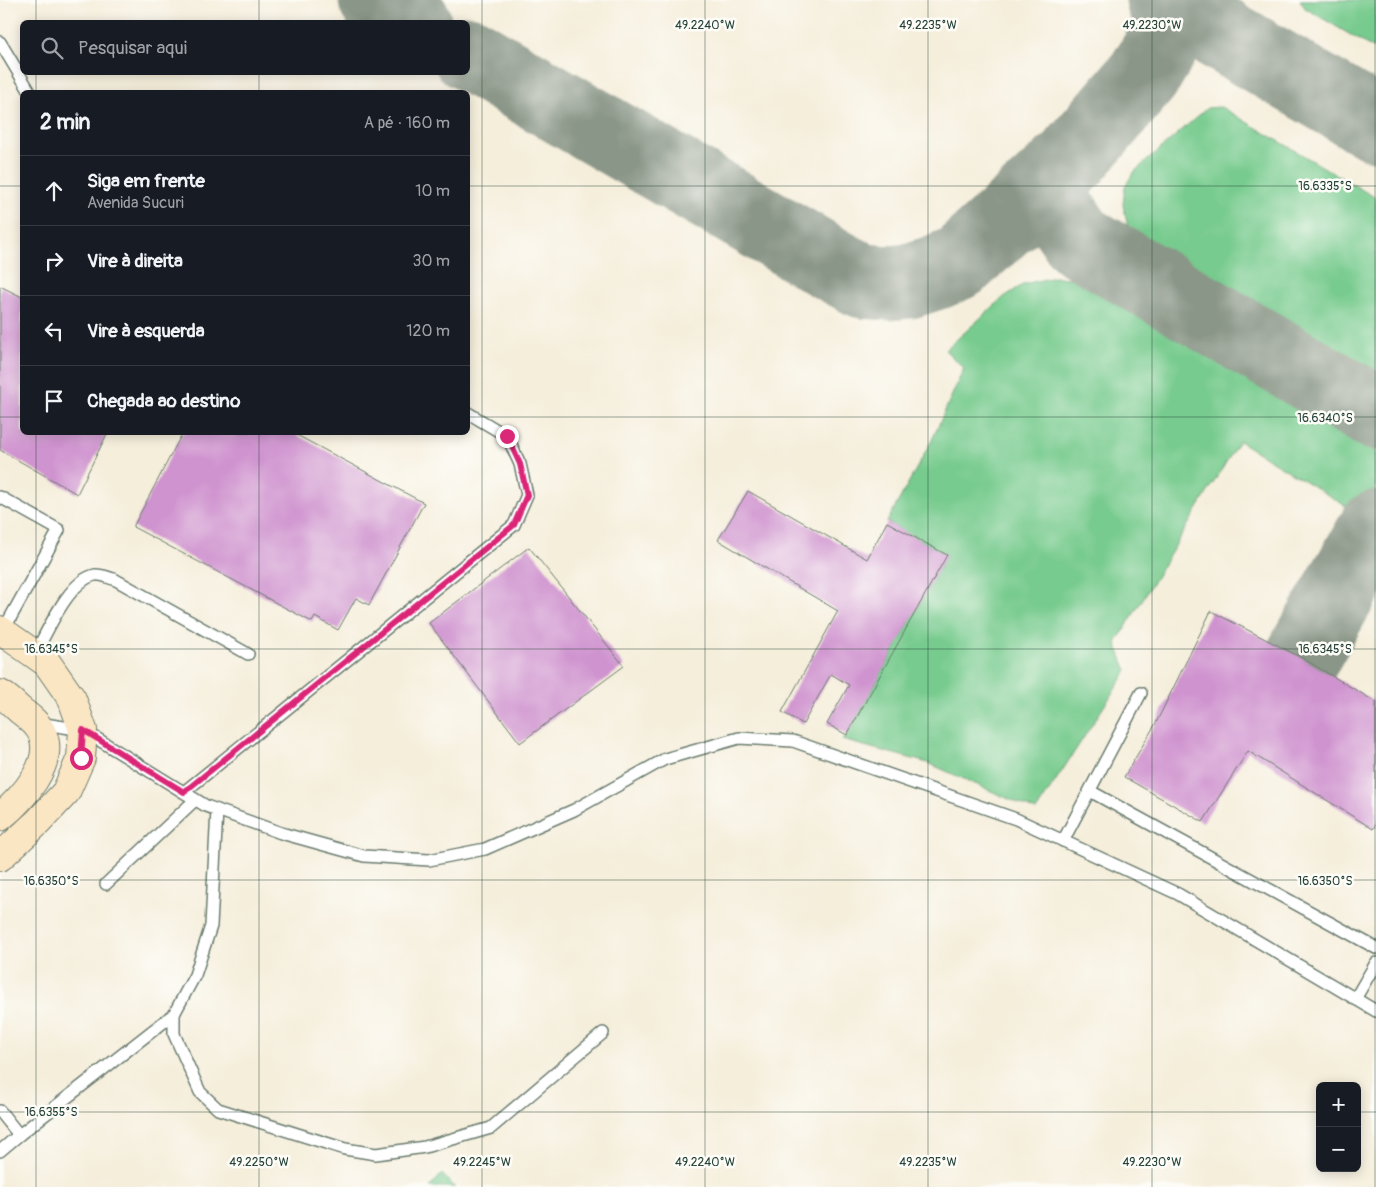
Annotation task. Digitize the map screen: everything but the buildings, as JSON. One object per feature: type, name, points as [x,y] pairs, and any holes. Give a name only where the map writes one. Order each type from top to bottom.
[{"type":"main road","points":[[0,857],[38,822],[66,792],[81,758],[83,730],[72,699],[47,663],[1,630]]},
{"type":"main road","points":[[0,694],[34,722],[42,734],[46,747],[43,763],[34,781],[0,817]]},
{"type":"lane","points":[[0,42],[29,90]]},
{"type":"lane","points":[[184,792],[514,525],[527,495],[520,464],[507,436],[470,414]]},
{"type":"lane","points":[[0,496],[59,530],[1,630]]},
{"type":"lane","points":[[35,654],[58,611],[81,581],[97,574],[114,579],[248,654]]},
{"type":"lane","points":[[1063,842],[1141,693]]},
{"type":"lane","points":[[34,722],[83,730],[196,800],[217,810],[281,833],[364,856],[429,860],[485,849],[574,810],[665,759],[739,738],[793,741],[1016,819],[1178,894],[1376,1011]]},
{"type":"lane","points":[[1090,792],[1376,948]]},
{"type":"lane","points":[[106,884],[196,800]]},
{"type":"lane","points":[[0,1152],[174,1014],[195,975],[211,926],[217,810]]},
{"type":"lane","points":[[1355,999],[1376,963]]},
{"type":"lane","points":[[174,1014],[174,1034],[200,1092],[218,1109],[346,1149],[376,1154],[425,1147],[491,1128],[603,1033]]},
{"type":"lane","points":[[0,1111],[19,1136]]},
{"type":"green space","points":[[1300,0],[1376,0],[1376,50],[1305,8]]},
{"type":"green space","points":[[1221,107],[1376,198],[1376,385],[1168,262],[1143,245],[1128,227],[1123,205],[1125,186],[1134,172],[1207,108]]},
{"type":"green space","points":[[1054,277],[1086,279],[1118,295],[1376,448],[1376,487],[1359,514],[1239,441],[1116,643],[1127,671],[1036,811],[928,763],[842,740],[847,735],[947,555],[887,522],[932,440],[964,368],[945,350],[1004,297],[1024,284]]},
{"type":"green space","points":[[442,1174],[455,1187],[430,1187]]},
{"type":"taxiway","points":[[376,0],[411,20]]},
{"type":"taxiway","points":[[1163,0],[1376,124]]},
{"type":"taxiway","points":[[470,54],[833,265],[863,281],[889,283],[909,281],[960,262],[1069,163],[1144,75],[1189,0]]},
{"type":"taxiway","points":[[1043,187],[1079,240],[1376,413]]},
{"type":"taxiway","points":[[1302,658],[1376,528]]},
{"type":"route","points":[[81,758],[83,730],[184,792],[514,525],[527,495],[520,464],[507,436]]}]
